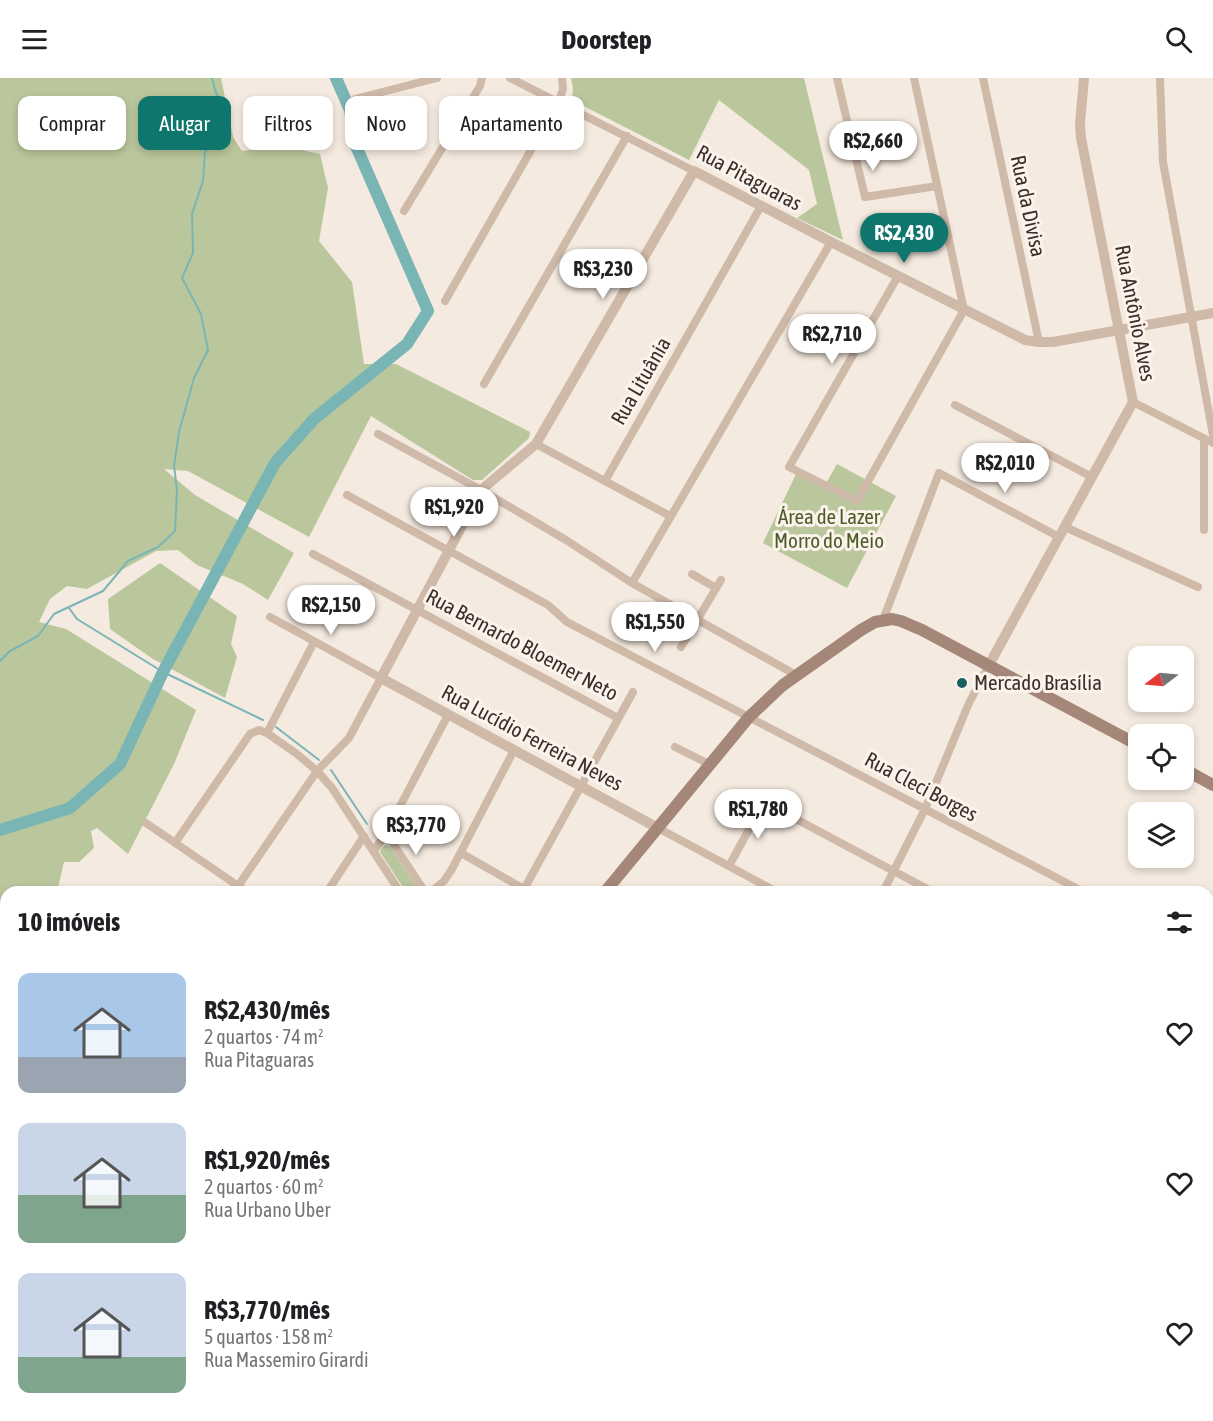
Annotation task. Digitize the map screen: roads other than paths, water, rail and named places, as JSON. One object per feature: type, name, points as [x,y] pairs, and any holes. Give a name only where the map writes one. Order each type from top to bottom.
[{"type":"main road","points":[[615,886],[658,828],[748,717],[796,675],[861,630],[883,620],[892,619],[910,624],[1128,740]]},
{"type":"main road","points":[[1194,775],[1213,785]]},
{"type":"street","points":[[366,96],[436,78]]},
{"type":"street","points":[[404,211],[480,86],[482,78]]},
{"type":"street","name":"Rua Pitaguaras","points":[[510,78],[549,96]]},
{"type":"street","points":[[561,96],[562,78]]},
{"type":"street","points":[[838,78],[865,197],[937,186]]},
{"type":"street","points":[[898,276],[789,466],[857,501],[964,310],[914,78]]},
{"type":"street","name":"Rua da Divisa","points":[[983,78],[1039,342]]},
{"type":"street","name":"Rua Antônio Alves","points":[[989,665],[1133,402],[1080,134],[1084,78]]},
{"type":"street","points":[[1160,78],[1161,154],[1213,435]]},
{"type":"street","name":"Rua Pitaguaras","points":[[584,114],[1012,335],[1039,342],[1213,313]]},
{"type":"street","points":[[484,384],[627,136]]},
{"type":"street","points":[[445,302],[532,150]]},
{"type":"street","points":[[238,886],[317,771],[349,738],[481,490],[536,444],[694,171]]},
{"type":"street","name":"Rua Lituânia","points":[[605,481],[761,206]]},
{"type":"street","points":[[632,583],[831,243]]},
{"type":"street","points":[[1133,402],[1213,444]]},
{"type":"street","points":[[955,405],[1092,477]]},
{"type":"street","points":[[378,434],[481,490],[566,540],[632,583],[796,675]]},
{"type":"street","points":[[1204,439],[1204,530]]},
{"type":"street","points":[[536,444],[670,516]]},
{"type":"street","points":[[883,620],[939,473],[1062,532],[1198,587]]},
{"type":"street","name":"Rua Cleci Borges","points":[[347,495],[549,605],[567,622],[1072,886]]},
{"type":"street","name":"Rua Bernardo Bloemer Neto","points":[[313,554],[618,718]]},
{"type":"street","points":[[681,647],[719,584],[692,574]]},
{"type":"street","name":"Rua Lucídio Ferreira Neves","points":[[270,617],[765,886]]},
{"type":"street","points":[[267,733],[314,642]]},
{"type":"street","points":[[886,886],[924,809],[969,703],[989,665]]},
{"type":"street","points":[[528,886],[633,692]]},
{"type":"street","points":[[374,851],[386,833],[448,715]]},
{"type":"street","points":[[175,843],[253,732],[259,730],[297,754],[332,788],[396,886]]},
{"type":"street","points":[[675,747],[709,764]]},
{"type":"street","points":[[438,886],[444,881],[461,853],[514,750]]},
{"type":"street","points":[[729,867],[764,802],[922,886]]},
{"type":"street","points":[[146,823],[232,886]]},
{"type":"street","points":[[386,833],[420,886]]},
{"type":"street","points":[[331,886],[364,836]]},
{"type":"street","points":[[461,853],[517,886]]},
{"type":"waterway","points":[[0,661],[10,651],[38,636],[54,614],[103,591],[128,561],[158,547],[175,531],[177,490],[174,466],[179,432],[194,378],[208,350],[201,314],[182,278],[193,253],[192,214],[203,181],[205,152],[221,129],[224,111],[212,78]]},
{"type":"waterway","points":[[0,830],[70,808],[120,764],[163,672],[275,463],[314,419],[407,344],[428,311],[356,146],[350,110],[336,78]]},
{"type":"waterway","points":[[69,608],[77,619],[163,672],[263,720]]},
{"type":"waterway","points":[[276,727],[319,760]]},
{"type":"waterway","points":[[331,770],[367,824]]},
{"type":"place","name":"Mercado Brasília","points":[[962,683]]},
{"type":"park label","name":"Área de Lazer Morro do Meio","points":[[829,529]]}]
